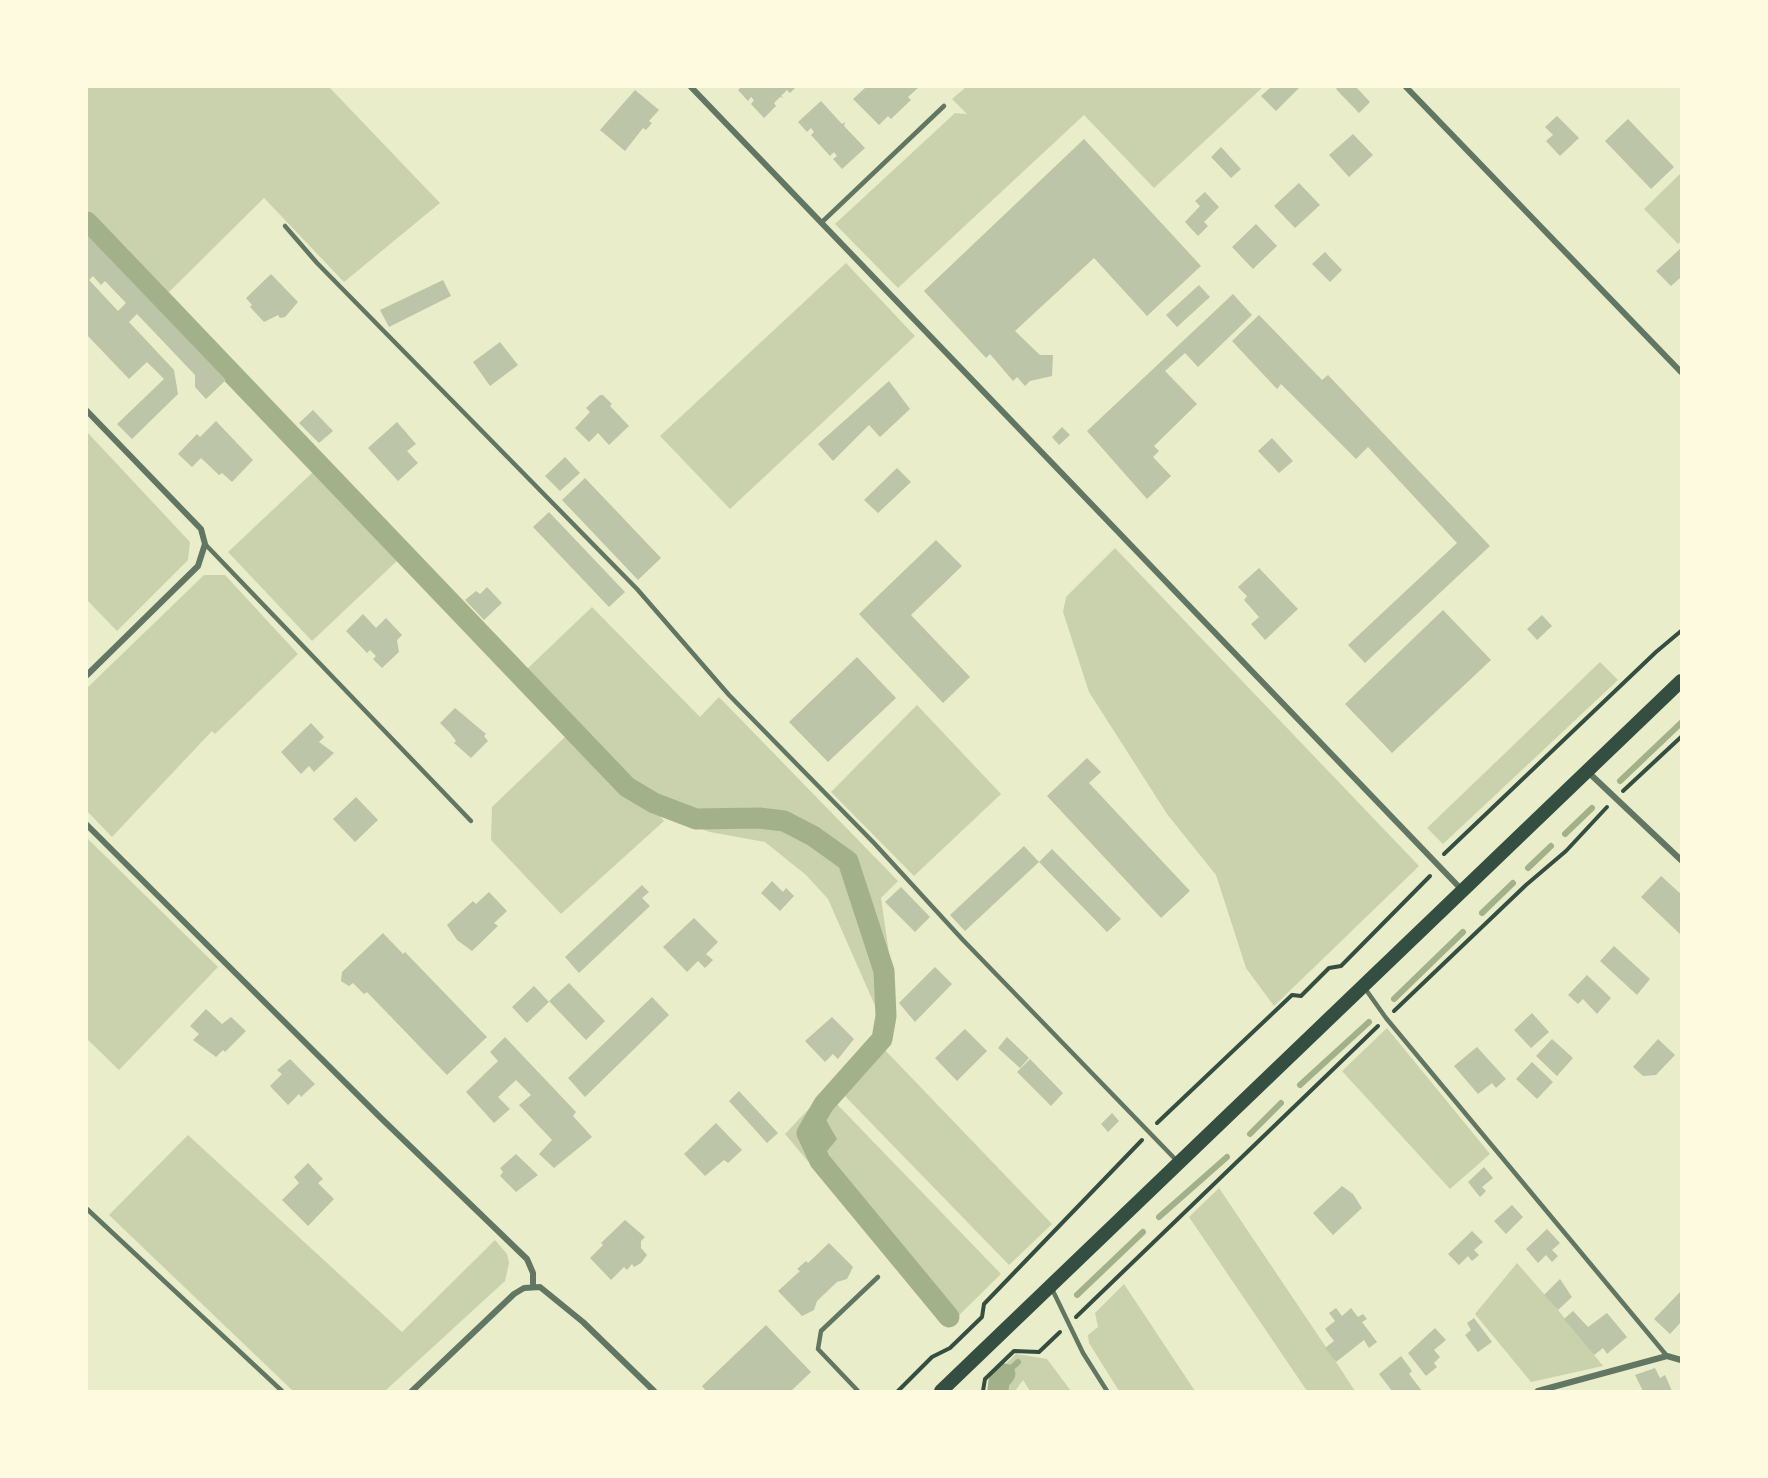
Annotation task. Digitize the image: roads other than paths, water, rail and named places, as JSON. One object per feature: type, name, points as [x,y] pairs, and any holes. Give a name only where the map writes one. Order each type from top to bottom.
[{"type":"main road","points":[[941,1391],[1681,681]]},
{"type":"street","points":[[691,87],[1462,890]]},
{"type":"street","points":[[1406,87],[1681,372]]},
{"type":"street","points":[[87,411],[201,529],[205,544],[198,566],[87,675]]},
{"type":"street","points":[[1586,771],[1681,860]]},
{"type":"street","points":[[87,825],[380,1117],[527,1259],[532,1273],[533,1287]]},
{"type":"street","points":[[412,1391],[514,1294],[533,1287],[547,1290],[654,1391]]},
{"type":"street","points":[[1538,1391],[1668,1356],[1680,1362]]},
{"type":"lane","points":[[821,223],[944,106]]},
{"type":"lane","points":[[285,226],[333,279],[637,589],[729,695],[874,843],[962,939],[1178,1162]]},
{"type":"lane","points":[[205,544],[471,820]]},
{"type":"lane","points":[[1363,985],[1386,1018],[1668,1356]]},
{"type":"lane","points":[[87,1209],[282,1391]]},
{"type":"lane","points":[[858,1391],[818,1349],[821,1331],[879,1277]]},
{"type":"lane","points":[[1051,1287],[1068,1324],[1107,1391]]},
{"type":"waterway","points":[[87,222],[627,787],[654,803],[696,819],[759,818],[784,821],[813,836],[848,861],[884,971],[886,1016],[882,1039],[824,1104],[807,1133],[820,1161],[949,1317]]},
{"type":"waterway","points":[[1620,781],[1681,723]]},
{"type":"waterway","points":[[1565,834],[1592,808]]},
{"type":"waterway","points":[[1528,868],[1551,846]]},
{"type":"waterway","points":[[1482,913],[1513,883]]},
{"type":"waterway","points":[[1394,999],[1463,932]]},
{"type":"waterway","points":[[1300,1085],[1369,1022]]},
{"type":"waterway","points":[[1250,1134],[1281,1103]]},
{"type":"waterway","points":[[1159,1217],[1227,1157]]},
{"type":"waterway","points":[[1077,1295],[1143,1232]]},
{"type":"waterway","points":[[1005,1374],[1018,1362]]},
{"type":"waterway","points":[[998,1391],[999,1381],[1005,1374]]}]
